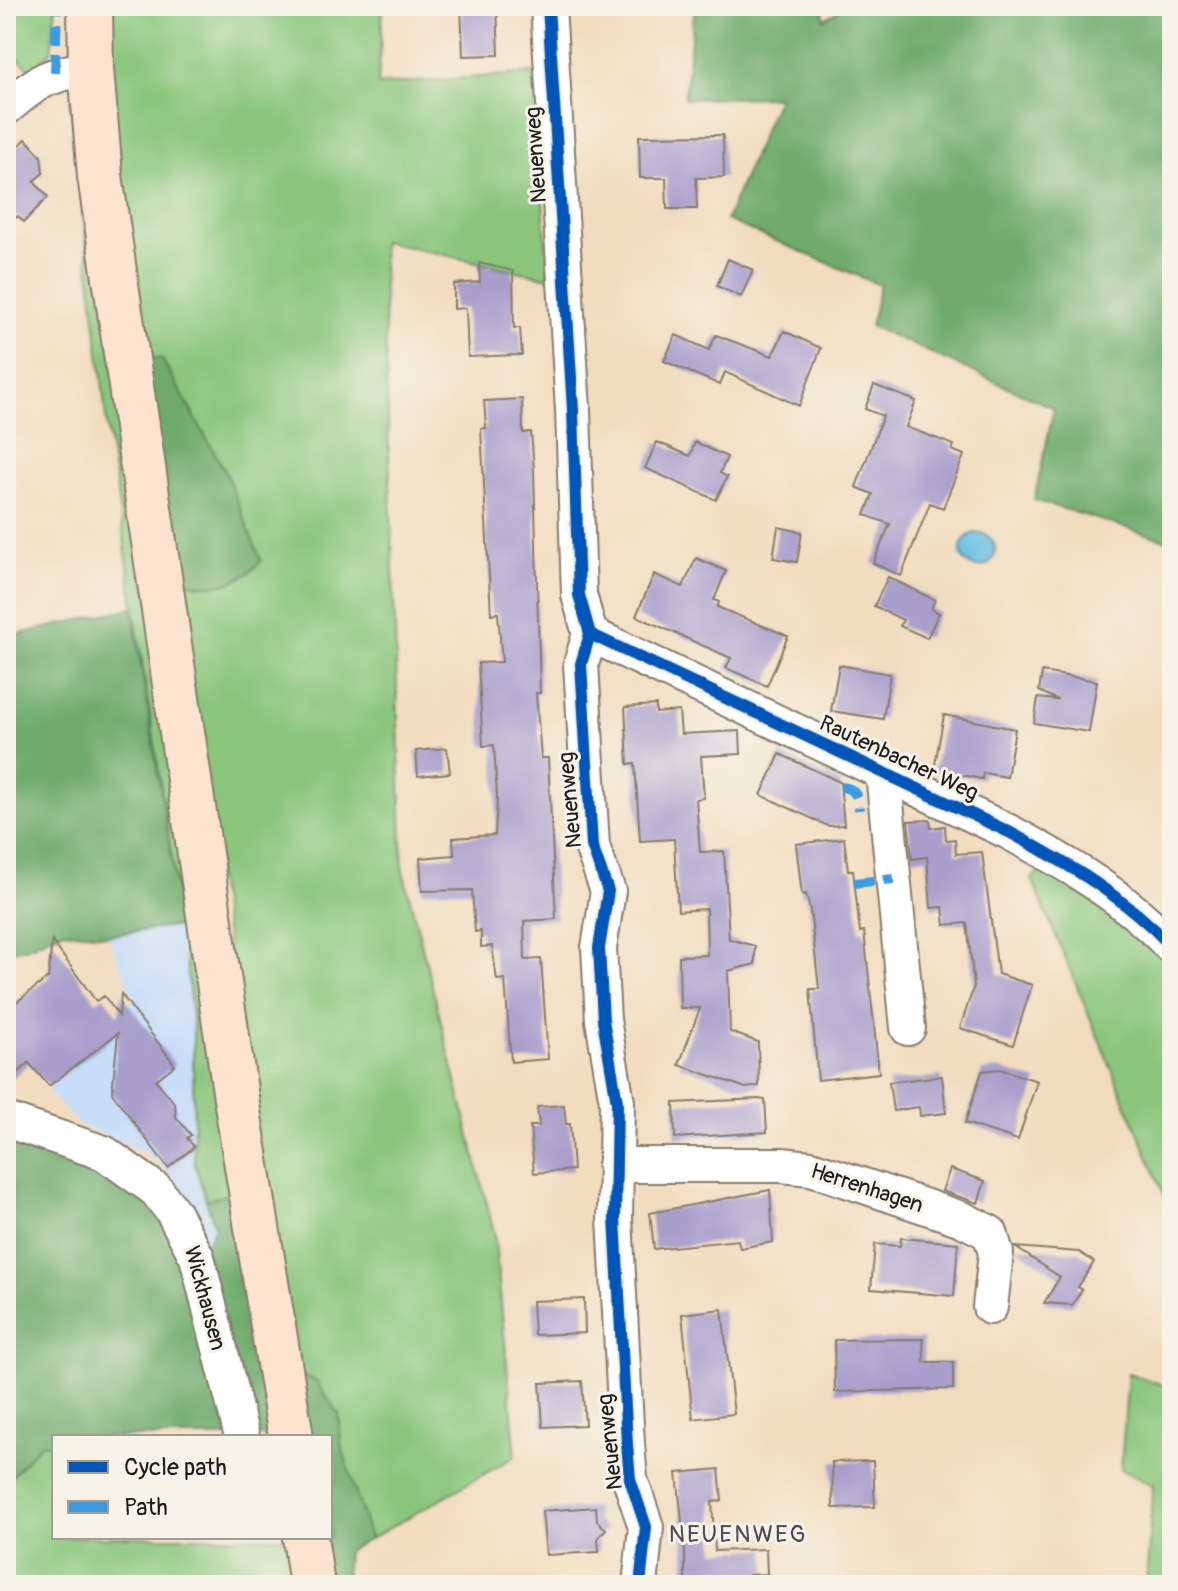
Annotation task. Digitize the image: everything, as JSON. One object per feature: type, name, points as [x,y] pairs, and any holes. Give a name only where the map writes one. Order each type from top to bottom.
[{"type":"main road","points":[[90,6],[91,69],[100,176],[236,1098],[291,1435]]},
{"type":"main road","points":[[305,1539],[312,1585]]},
{"type":"street","name":"Neuenweg","points":[[548,6],[573,410],[579,595],[590,634],[581,664],[581,677],[592,846],[608,891],[599,948],[603,1020],[617,1102],[615,1165],[627,1444],[630,1479],[646,1527],[640,1585]]},
{"type":"street","points":[[6,108],[31,86],[55,73],[91,69]]},
{"type":"street","name":"Rautenbacher Weg","points":[[590,634],[883,772],[1072,866],[1120,898],[1172,947]]},
{"type":"street","name":"Rautenbacher Weg","points":[[883,772],[908,1028]]},
{"type":"street","name":"Wickhausen","points":[[6,1120],[104,1153],[156,1190],[173,1212],[197,1257],[242,1435]]},
{"type":"street","name":"Herrenhagen","points":[[615,1165],[781,1165],[811,1168],[962,1219],[990,1233],[996,1253],[990,1307]]},
{"type":"shaded area","points":[[182,926],[193,1025],[194,1161],[215,1227],[204,1247],[195,1215],[173,1176],[145,1152],[78,1124],[47,1089],[80,1062],[109,1019],[135,1000],[108,935]]},
{"type":"green space","points":[[6,6],[56,6],[51,52],[31,70],[6,47]]},
{"type":"green space","points":[[103,6],[383,6],[378,85],[533,73],[549,278],[382,241],[403,871],[494,1232],[516,1456],[370,1539],[341,1444],[339,1415],[292,1372],[171,575],[261,560],[242,516],[139,357]]},
{"type":"green space","points":[[695,6],[823,6],[824,19],[846,6],[1172,6],[1172,542],[1034,500],[1054,408],[870,326],[880,285],[726,220],[778,97],[684,99]]},
{"type":"green space","points":[[70,99],[74,102],[237,1192],[206,1200],[194,1161],[193,1025],[182,926],[108,433]]},
{"type":"green space","points":[[139,357],[162,359],[225,471],[261,561],[231,582],[195,584],[171,575]]},
{"type":"green space","points":[[132,608],[182,926],[108,935],[62,931],[26,948],[6,951],[6,637]]},
{"type":"green space","points":[[1172,660],[1172,837],[1163,686]]},
{"type":"green space","points":[[1048,862],[1172,958],[1172,1270],[1171,1211],[1032,879]]},
{"type":"green space","points":[[6,1134],[72,1154],[149,1201],[180,1244],[228,1435],[52,1435],[52,1444],[40,1444],[6,1483]]},
{"type":"green space","points":[[237,1192],[270,1435],[254,1434],[204,1248],[215,1227],[206,1200]]},
{"type":"green space","points":[[292,1372],[315,1380],[339,1415],[341,1444],[370,1539],[347,1551],[345,1585],[322,1585],[316,1539],[332,1539],[332,1435],[302,1435]]},
{"type":"green space","points":[[1128,1373],[1172,1388],[1172,1585],[1146,1585],[1153,1485],[1121,1470]]},
{"type":"green space","points":[[41,1443],[52,1444],[52,1539],[291,1539],[296,1585],[6,1585],[6,1483]]},
{"type":"water","points":[[978,533],[990,538],[995,550],[990,562],[978,567],[966,562],[961,550],[966,538]]},
{"type":"building","points":[[461,6],[497,6],[499,55],[463,56]]},
{"type":"building","points":[[723,135],[724,177],[696,178],[697,209],[667,209],[666,178],[640,178],[639,136]]},
{"type":"building","points":[[26,139],[41,156],[43,173],[34,181],[48,197],[24,222],[18,216],[6,226],[6,157]]},
{"type":"building","points":[[728,259],[753,270],[741,297],[717,286]]},
{"type":"building","points":[[479,263],[513,271],[514,328],[520,328],[522,355],[468,357],[466,308],[454,309],[454,284],[480,282]]},
{"type":"building","points":[[784,331],[821,348],[799,406],[725,372],[720,385],[664,361],[676,335],[709,350],[716,335],[772,356]]},
{"type":"building","points":[[874,385],[916,401],[906,427],[954,445],[952,450],[964,455],[943,508],[930,503],[901,576],[873,563],[890,524],[865,515],[873,494],[856,487],[883,416],[865,409]]},
{"type":"building","points":[[522,399],[523,433],[531,432],[534,470],[540,693],[536,693],[541,758],[548,758],[556,919],[524,921],[525,960],[541,959],[548,1059],[511,1062],[505,979],[497,980],[492,946],[481,947],[481,931],[475,932],[472,890],[422,891],[420,858],[454,855],[453,838],[495,835],[497,797],[494,745],[483,746],[478,663],[502,662],[498,613],[491,614],[481,429],[486,428],[484,401]]},
{"type":"building","points":[[657,442],[690,456],[695,442],[727,457],[720,473],[727,477],[716,500],[645,468]]},
{"type":"building","points":[[778,527],[802,532],[797,562],[773,558]]},
{"type":"building","points":[[696,558],[726,571],[714,600],[719,602],[717,607],[788,636],[767,686],[726,668],[731,658],[636,616],[654,574],[683,587]]},
{"type":"building","points":[[888,577],[935,600],[931,609],[939,613],[927,638],[900,626],[903,620],[874,606]]},
{"type":"building","points":[[839,665],[890,674],[883,719],[831,711]]},
{"type":"building","points":[[1042,672],[1097,681],[1089,732],[1034,723],[1038,698],[1058,700],[1039,691]]},
{"type":"building","points":[[656,705],[656,713],[679,711],[681,734],[740,731],[741,754],[701,756],[704,798],[696,799],[700,852],[724,851],[729,939],[755,946],[755,964],[728,971],[730,1032],[758,1042],[759,1086],[746,1088],[679,1065],[700,1008],[680,1008],[679,956],[707,955],[706,909],[678,911],[674,839],[640,841],[635,763],[628,764],[625,707]]},
{"type":"building","points":[[944,715],[1015,729],[1007,777],[983,773],[982,779],[934,770]]},
{"type":"building","points":[[447,748],[450,773],[418,776],[416,751]]},
{"type":"building","points":[[780,754],[840,782],[844,825],[828,826],[761,795]]},
{"type":"building","points":[[930,820],[931,828],[945,826],[946,840],[955,839],[956,854],[982,852],[998,974],[1032,985],[1013,1045],[960,1028],[974,986],[967,923],[945,925],[943,907],[931,908],[927,857],[912,859],[908,821]]},
{"type":"building","points":[[844,838],[848,870],[853,870],[860,932],[864,931],[879,1073],[818,1080],[810,989],[819,989],[810,909],[806,894],[802,895],[796,844]]},
{"type":"building","points":[[52,941],[96,1001],[104,996],[119,1016],[121,994],[175,1065],[156,1080],[175,1104],[176,1117],[191,1135],[187,1138],[194,1147],[168,1168],[112,1093],[118,1033],[49,1086],[29,1063],[6,1084],[6,1010],[48,978]]},
{"type":"building","points":[[1000,1069],[1037,1081],[1018,1140],[965,1123],[982,1071]]},
{"type":"building","points":[[942,1076],[946,1113],[920,1116],[919,1107],[893,1111],[889,1082]]},
{"type":"building","points":[[765,1100],[767,1132],[675,1138],[674,1103]]},
{"type":"building","points":[[564,1105],[566,1124],[570,1124],[573,1170],[534,1173],[530,1126],[539,1126],[537,1107]]},
{"type":"building","points":[[950,1169],[985,1181],[978,1203],[942,1191]]},
{"type":"building","points":[[770,1190],[773,1242],[740,1248],[738,1240],[654,1249],[650,1213]]},
{"type":"building","points":[[901,1238],[958,1243],[954,1296],[871,1289],[875,1244],[900,1246]]},
{"type":"building","points":[[1015,1247],[1079,1252],[1094,1262],[1078,1287],[1082,1290],[1072,1305],[1044,1303],[1060,1277]]},
{"type":"building","points":[[584,1299],[585,1333],[534,1335],[532,1301]]},
{"type":"building","points":[[722,1309],[734,1414],[693,1419],[682,1314]]},
{"type":"building","points":[[923,1339],[924,1362],[953,1362],[953,1389],[835,1392],[834,1340]]},
{"type":"building","points":[[582,1381],[585,1425],[543,1427],[540,1383]]},
{"type":"building","points":[[873,1461],[875,1507],[833,1508],[832,1462]]},
{"type":"building","points":[[719,1469],[722,1501],[712,1502],[715,1551],[766,1549],[767,1574],[749,1575],[750,1585],[685,1585],[677,1473]]},
{"type":"building","points":[[596,1507],[597,1521],[606,1529],[598,1538],[599,1552],[546,1555],[542,1511]]},
{"type":"marked path","points":[[55,73],[57,6]]},
{"type":"marked path","points":[[841,787],[855,794],[859,810]]},
{"type":"marked path","points":[[854,883],[894,879]]},
{"type":"marked path","points":[[6,1273],[10,1340],[6,1369]]},
{"type":"cycle path","points":[[548,6],[573,410],[579,595],[590,634],[581,664],[592,846],[608,891],[599,948],[603,1020],[617,1102],[615,1218],[627,1444],[630,1479],[646,1527],[640,1585]]},
{"type":"cycle path","points":[[590,634],[1009,832],[1116,897],[1172,947]]},
{"type":"district","name":"NEUENWEG","points":[[738,1534]]}]
